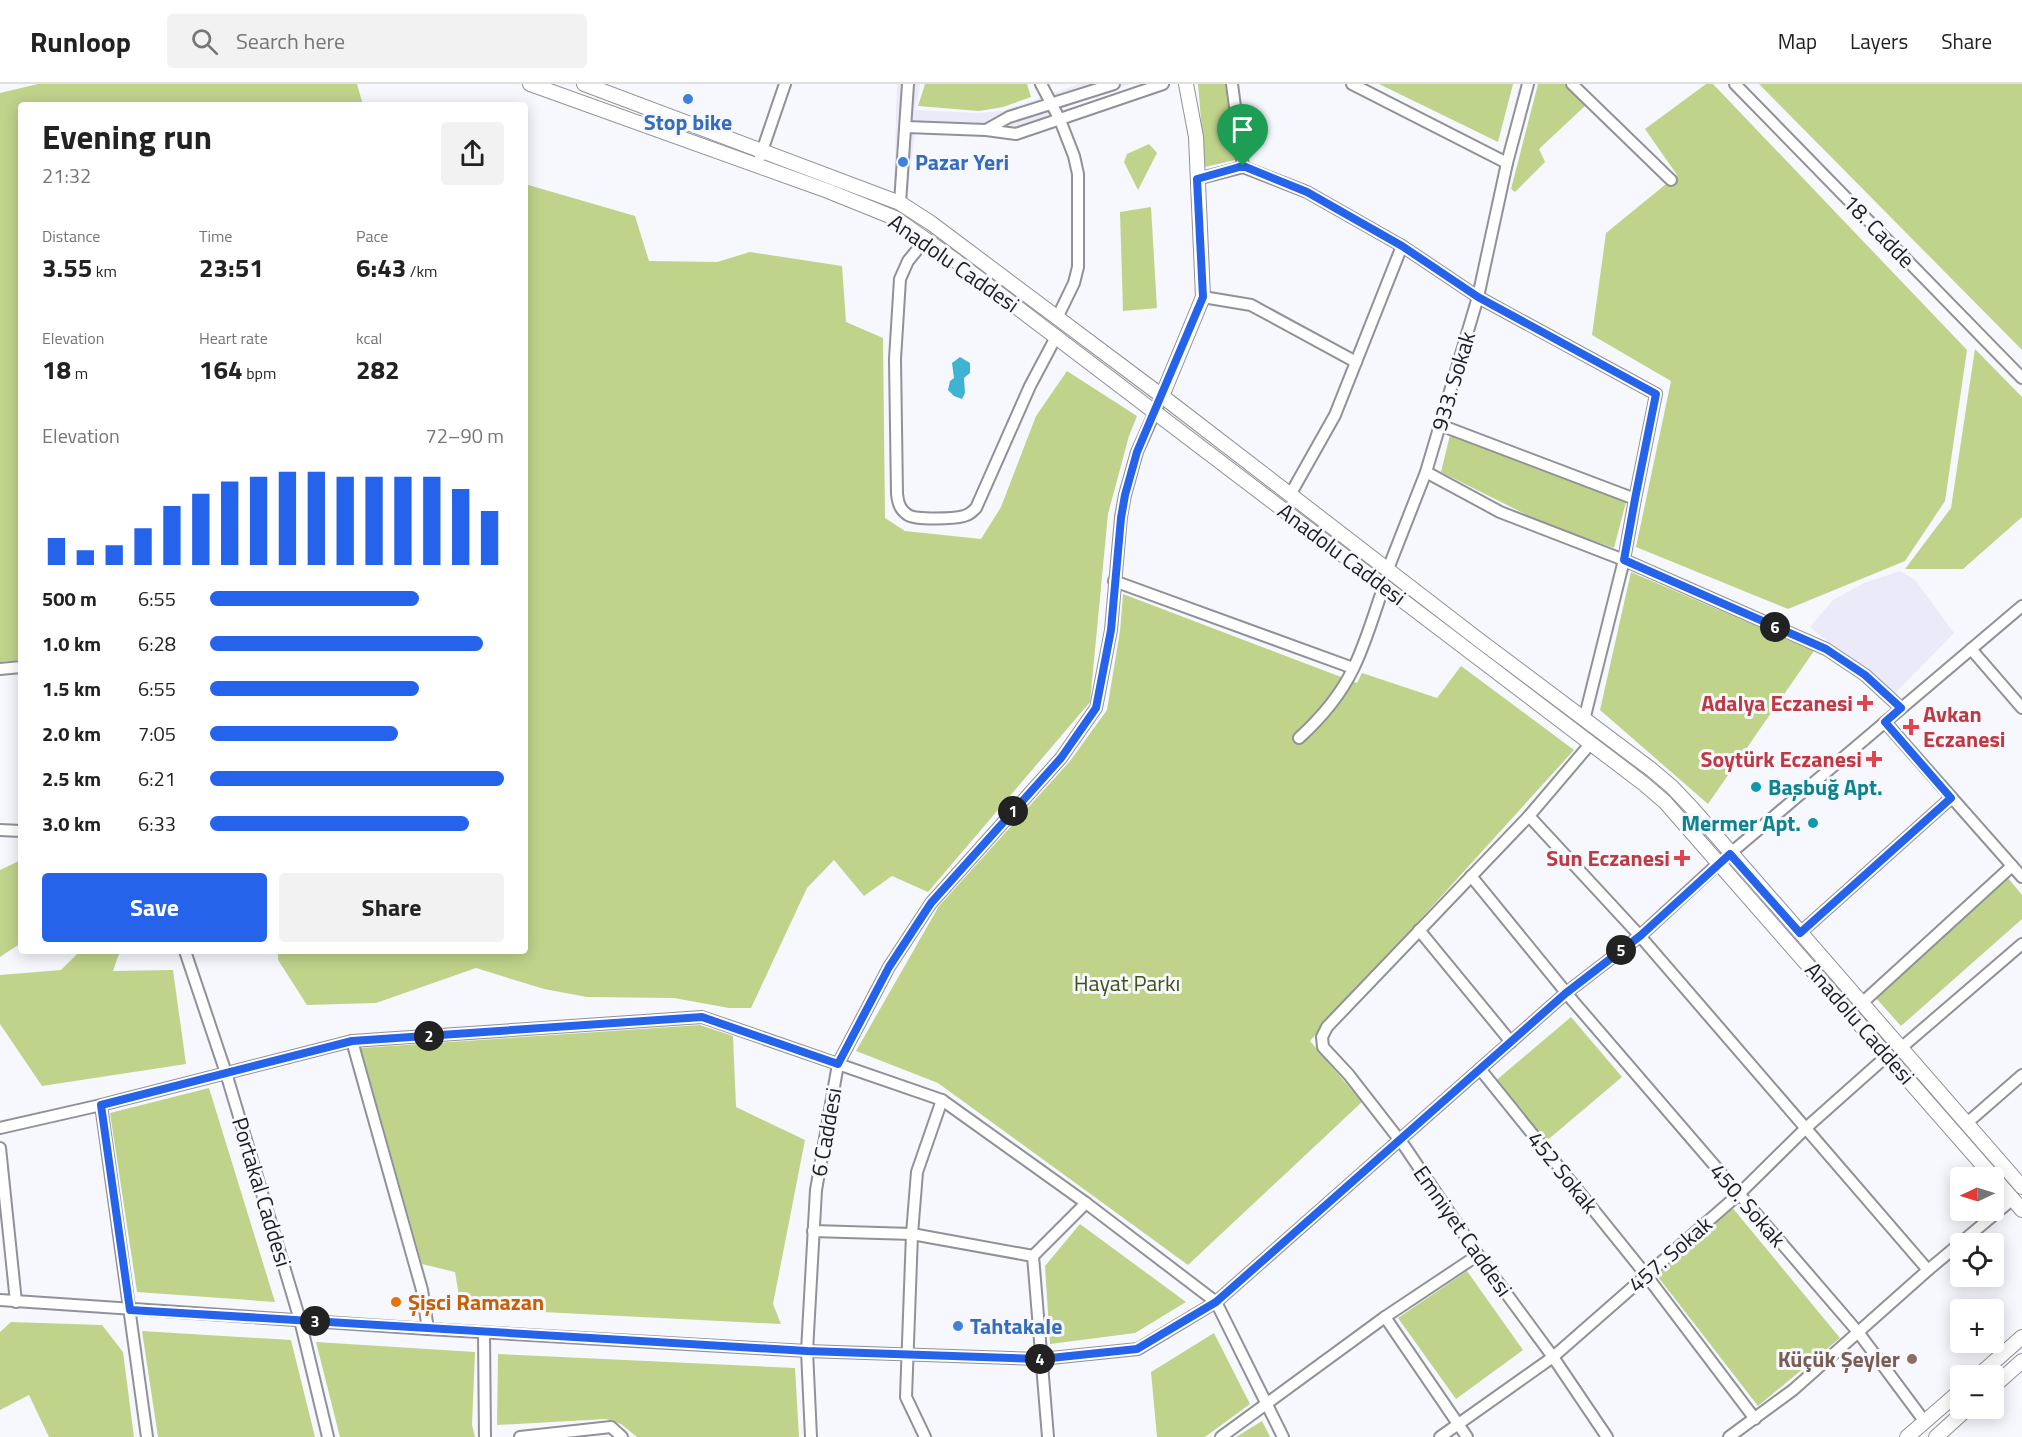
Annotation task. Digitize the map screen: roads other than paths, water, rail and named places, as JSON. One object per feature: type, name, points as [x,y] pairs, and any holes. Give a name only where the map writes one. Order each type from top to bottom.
[{"type":"main road","name":"Anadolu Caddesi","points":[[530,84],[895,218],[926,239],[1591,743],[1665,802],[2018,1205]]},
{"type":"main road","name":"Anadolu Caddesi","points":[[584,84],[900,203],[931,223],[1162,396],[1388,569],[1672,787],[2022,1187]]},
{"type":"main road","points":[[1162,396],[1203,297],[1196,137],[1186,84]]},
{"type":"main road","points":[[1990,1365],[2022,1337]]},
{"type":"main road","points":[[2004,1379],[2020,1367]]},
{"type":"main road","points":[[1906,1437],[1950,1400]]},
{"type":"main road","points":[[1937,1437],[1956,1419]]},
{"type":"street","points":[[757,166],[785,84]]},
{"type":"street","points":[[900,203],[908,84]]},
{"type":"street","points":[[1041,84],[1060,120],[1076,165],[1078,258],[1074,283],[1057,318]]},
{"type":"street","points":[[986,130],[1009,117],[1114,84]]},
{"type":"street","points":[[906,127],[986,130],[1016,135],[1163,84]]},
{"type":"street","points":[[1232,84],[1243,166]]},
{"type":"street","points":[[1352,84],[1507,163]]},
{"type":"street","name":"933. Sokak","points":[[1388,569],[1426,472],[1478,297],[1507,163],[1528,84]]},
{"type":"street","points":[[1572,84],[1671,180]]},
{"type":"street","name":"18. Cadde","points":[[1735,84],[2022,378]]},
{"type":"street","points":[[1197,179],[1243,166],[1307,192],[1402,246],[1478,297],[1656,394],[1624,560],[1584,720]]},
{"type":"street","points":[[926,239],[903,268],[899,288],[895,359],[896,459],[898,502],[905,513],[915,518],[961,517],[976,508],[1030,386],[1056,337]]},
{"type":"street","points":[[1290,495],[1335,415],[1402,246]]},
{"type":"street","points":[[1203,297],[1251,305],[1356,362]]},
{"type":"street","name":"6 Caddesi","points":[[811,1437],[807,1351],[813,1231],[816,1190],[838,1064],[889,967],[931,903],[1061,758],[1096,708],[1111,630],[1114,581],[1125,495],[1137,452],[1162,396]]},
{"type":"street","points":[[1440,425],[1635,499]]},
{"type":"street","points":[[1426,472],[1500,512],[1624,560],[1826,649],[1865,675],[1901,708]]},
{"type":"street","points":[[1114,581],[1353,668]]},
{"type":"street","points":[[1299,738],[1318,721],[1337,696],[1353,668],[1384,586]]},
{"type":"street","points":[[0,1300],[484,1333],[807,1351],[1041,1359],[1137,1349],[1216,1302],[1566,993],[1640,936],[1719,863],[2022,606]]},
{"type":"street","points":[[1971,649],[2022,708]]},
{"type":"street","points":[[0,669],[18,667]]},
{"type":"street","points":[[1885,722],[2022,877]]},
{"type":"street","points":[[1511,1042],[1419,930],[1529,816],[1591,743]]},
{"type":"street","points":[[1800,933],[1951,798]]},
{"type":"street","points":[[1529,816],[1640,936],[1928,1270]]},
{"type":"street","points":[[0,830],[18,831]]},
{"type":"street","points":[[1862,1003],[2012,866]]},
{"type":"street","name":"450. Sokak","points":[[1471,876],[1566,993],[1858,1332],[1925,1422]]},
{"type":"street","name":"Emniyet Caddesi","points":[[1419,930],[1327,1027],[1322,1037],[1323,1047],[1349,1075],[1400,1141],[1607,1437]]},
{"type":"street","points":[[1901,1047],[2022,944]]},
{"type":"street","name":"Portakal Caddesi","points":[[186,954],[226,1073],[300,1320],[328,1437]]},
{"type":"street","points":[[0,1128],[101,1105],[352,1041],[702,1017],[942,1100],[1086,1203],[1216,1302],[1282,1437]]},
{"type":"street","points":[[352,1041],[422,1290],[428,1329]]},
{"type":"street","name":"457. Sokak","points":[[1440,1437],[1553,1357],[1739,1194],[1807,1127],[1888,1055]]},
{"type":"street","name":"452 Sokak","points":[[1480,1070],[1646,1275],[1755,1419]]},
{"type":"street","points":[[1967,1123],[2022,1075]]},
{"type":"street","points":[[924,1437],[906,1397],[912,1234],[917,1172],[942,1100]]},
{"type":"street","points":[[101,1105],[147,1437]]},
{"type":"street","points":[[0,1148],[16,1302]]},
{"type":"street","points":[[1048,1437],[1033,1256],[1086,1203]]},
{"type":"street","points":[[1730,1437],[1793,1390],[1928,1270],[2018,1205]]},
{"type":"street","points":[[813,1231],[912,1234],[1033,1256]]},
{"type":"street","points":[[1221,1437],[1385,1317],[1478,1255]]},
{"type":"street","points":[[1385,1317],[1467,1437]]},
{"type":"street","points":[[484,1333],[485,1437]]},
{"type":"street","points":[[520,1437],[611,1427],[622,1437]]},
{"type":"water","points":[[960,357],[970,363],[970,373],[964,378],[965,393],[962,399],[954,396],[948,390],[950,381],[954,378],[952,363]]},
{"type":"place","name":"Stop bike","points":[[688,99]]},
{"type":"place","name":"Pazar Yeri","points":[[903,162]]},
{"type":"place","name":"Adalya Eczanesi","points":[[1865,703]]},
{"type":"place","name":"Avkan Eczanesi","points":[[1911,727]]},
{"type":"place","name":"Soytürk Eczanesi","points":[[1874,759]]},
{"type":"place","name":"Başbuğ Apt.","points":[[1756,787]]},
{"type":"place","name":"Mermer Apt.","points":[[1813,823]]},
{"type":"place","name":"Sun Eczanesi","points":[[1682,858]]},
{"type":"place","name":"Şişci Ramazan","points":[[396,1302]]},
{"type":"place","name":"Tahtakale","points":[[958,1326]]},
{"type":"place","name":"Küçük Şeyler","points":[[1912,1359]]},
{"type":"park label","name":"Hayat Parkı","points":[[1127,983]]}]
